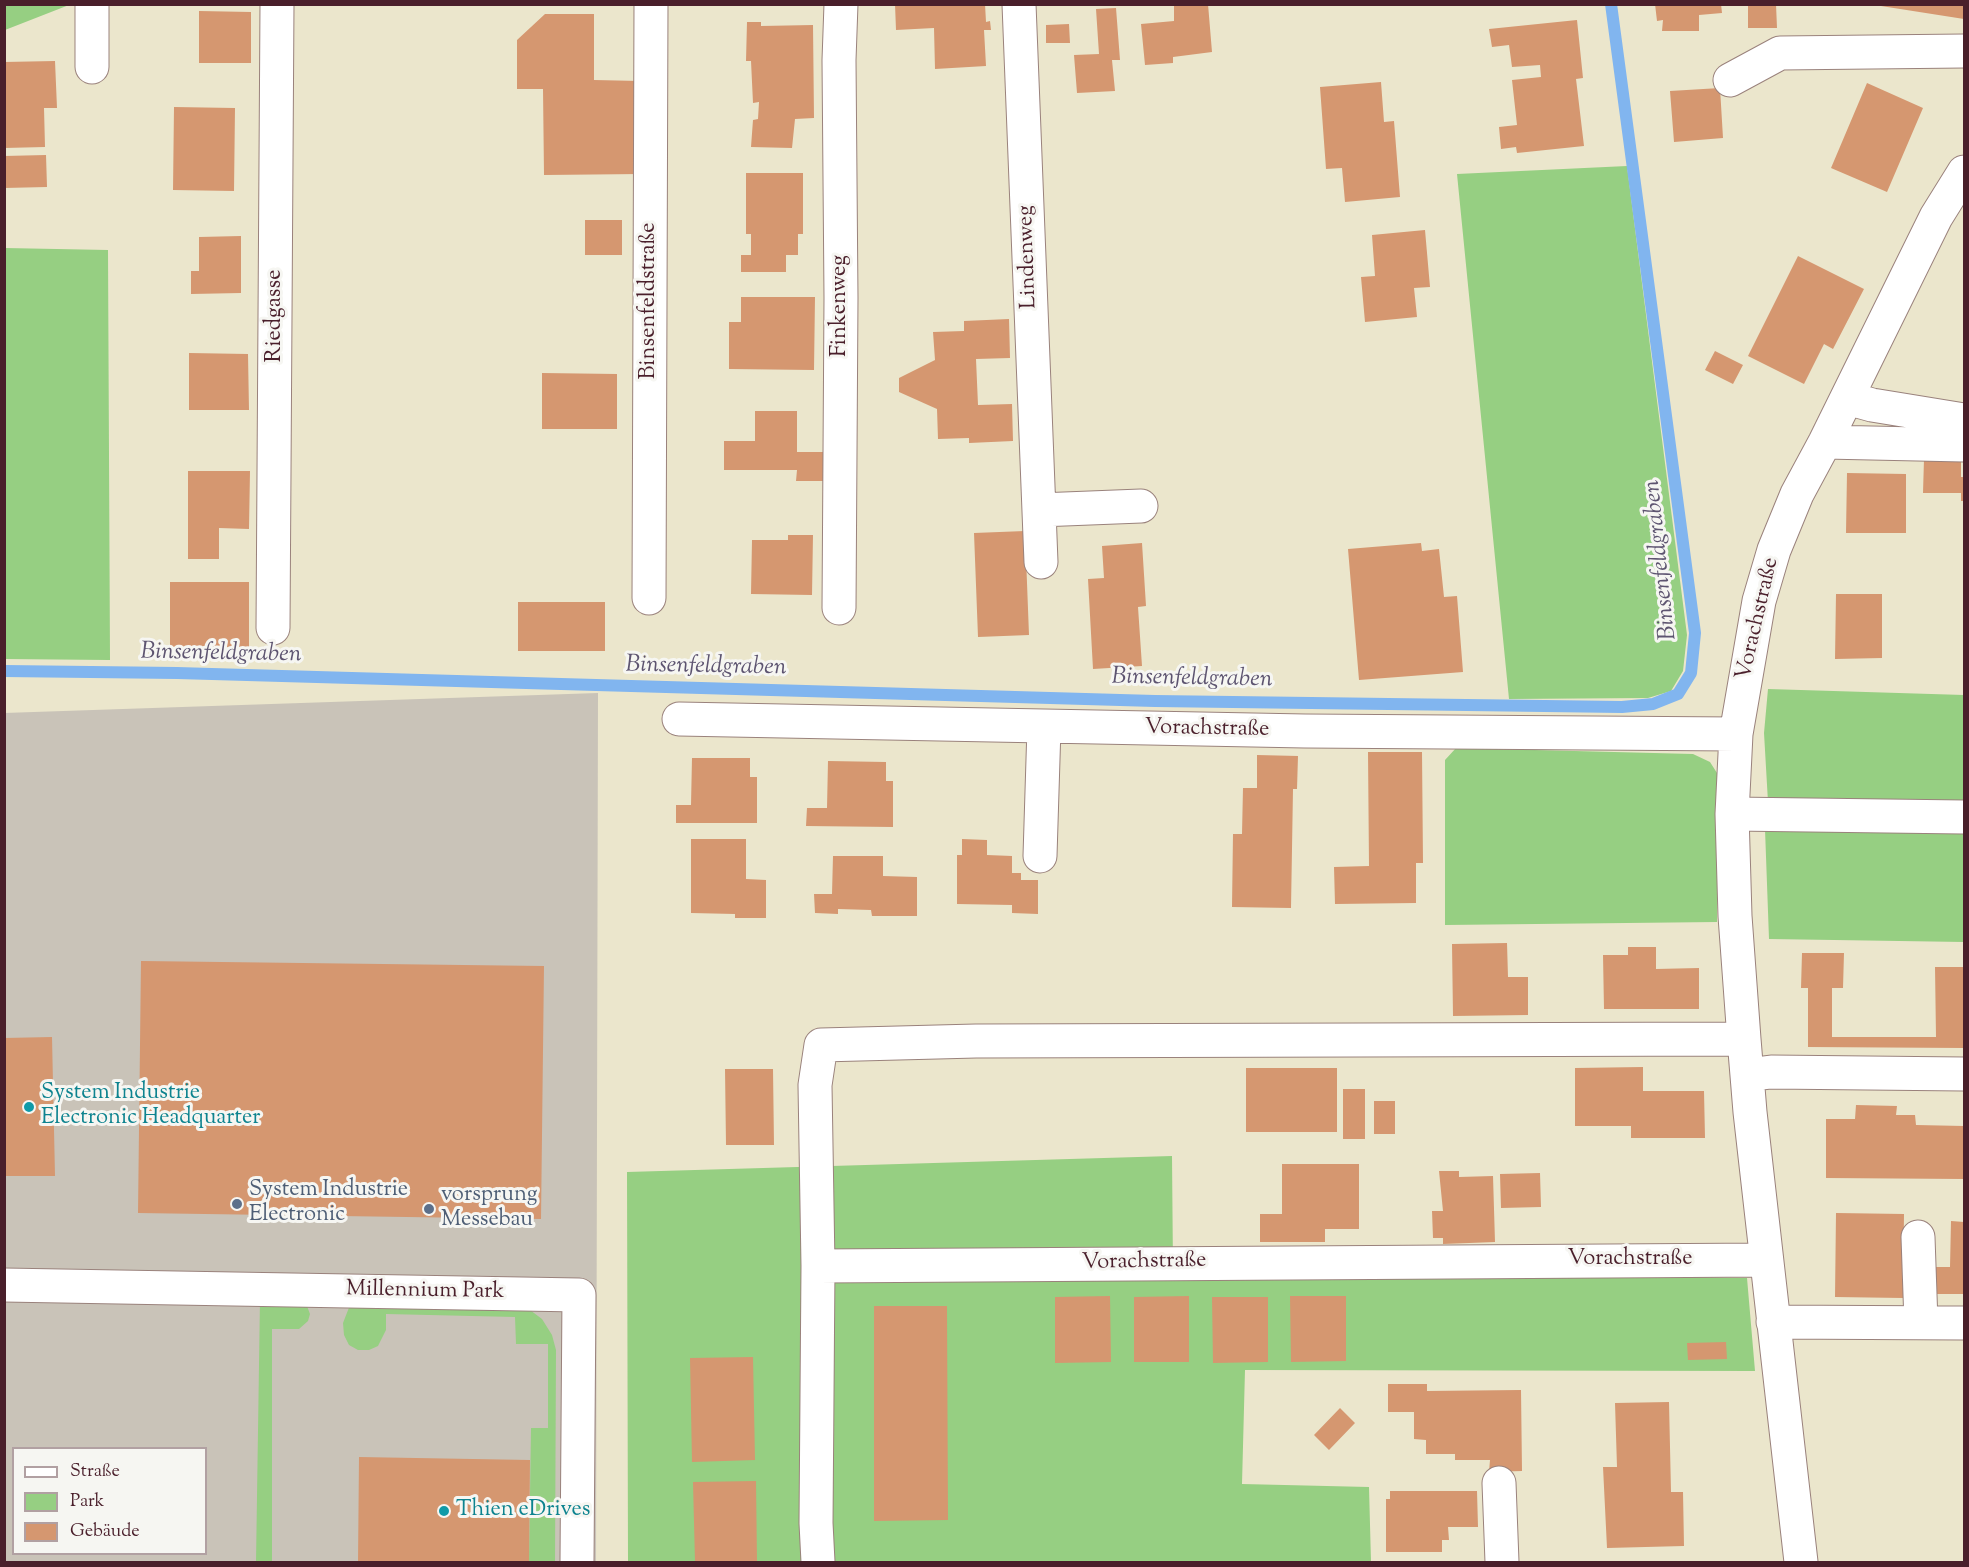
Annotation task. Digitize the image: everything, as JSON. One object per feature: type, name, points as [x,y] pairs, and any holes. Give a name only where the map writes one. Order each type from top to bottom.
[{"type":"street","points":[[92,4],[92,67]]},
{"type":"street","name":"Riedgasse","points":[[273,628],[277,4]]},
{"type":"street","name":"Binsenfeldstraße","points":[[649,598],[651,4]]},
{"type":"street","name":"Finkenweg","points":[[839,608],[842,298],[840,4]]},
{"type":"street","name":"Lindenweg","points":[[1019,4],[1041,562]]},
{"type":"street","points":[[1730,80],[1779,53],[1965,51]]},
{"type":"street","name":"Vorachstraße","points":[[1801,1563],[1766,1260],[1744,1039],[1735,916],[1732,814],[1736,734],[1759,602],[1774,550],[1797,494],[1936,217],[1965,172]]},
{"type":"street","points":[[1847,398],[1872,405],[1965,420]]},
{"type":"street","points":[[1825,442],[1965,445]]},
{"type":"street","points":[[1039,510],[1141,506]]},
{"type":"street","name":"Vorachstraße","points":[[679,719],[1328,732],[1736,734]]},
{"type":"street","points":[[1040,856],[1044,727]]},
{"type":"street","points":[[1732,814],[1965,817]]},
{"type":"street","points":[[818,1563],[816,1523],[818,1266],[815,1085],[821,1045],[988,1041],[1744,1039]]},
{"type":"street","points":[[1748,1075],[1771,1072],[1965,1074]]},
{"type":"street","points":[[1918,1237],[1921,1323]]},
{"type":"street","name":"Vorachstraße","points":[[818,1266],[1766,1260]]},
{"type":"street","name":"Millennium Park","points":[[4,1285],[579,1295],[577,1563]]},
{"type":"street","points":[[1773,1323],[1965,1323]]},
{"type":"street","points":[[1499,1483],[1502,1563]]},
{"type":"shaded area","points":[[598,693],[596,1562],[5,1562],[4,713]]},
{"type":"green space","points":[[5,4],[69,5],[5,30]]},
{"type":"green space","points":[[1627,166],[1687,635],[1683,671],[1671,691],[1648,698],[1509,699],[1457,174]]},
{"type":"green space","points":[[5,248],[108,250],[110,660],[5,659]]},
{"type":"green space","points":[[1768,689],[1964,695],[1964,803],[1768,802],[1764,733]]},
{"type":"green space","points":[[1456,748],[1693,754],[1710,762],[1717,773],[1717,922],[1445,925],[1445,760]]},
{"type":"green space","points":[[1765,829],[1964,832],[1964,942],[1769,939]]},
{"type":"green space","points":[[1172,1156],[1173,1270],[1747,1278],[1755,1371],[1245,1370],[1242,1484],[1369,1487],[1371,1562],[628,1562],[627,1172]]},
{"type":"green space","points":[[260,1299],[305,1301],[310,1314],[308,1321],[299,1329],[272,1329],[272,1562],[256,1562]]},
{"type":"green space","points":[[350,1305],[526,1307],[542,1319],[552,1335],[556,1350],[555,1562],[529,1562],[531,1428],[548,1428],[548,1344],[516,1344],[515,1317],[386,1314],[386,1330],[378,1346],[369,1350],[358,1350],[349,1345],[344,1335],[343,1323]]},
{"type":"building","points":[[895,4],[985,4],[986,22],[990,21],[991,30],[984,30],[986,66],[935,69],[934,28],[896,30]]},
{"type":"building","points":[[1174,4],[1208,4],[1212,52],[1173,57],[1173,63],[1145,65],[1141,24],[1174,21]]},
{"type":"building","points":[[1655,4],[1721,4],[1722,13],[1699,15],[1699,31],[1662,31],[1663,20],[1657,21]]},
{"type":"building","points":[[1748,4],[1776,4],[1777,28],[1748,28]]},
{"type":"building","points":[[1881,4],[1964,4],[1964,19],[1881,6]]},
{"type":"building","points":[[1116,8],[1120,60],[1112,60],[1115,91],[1077,93],[1074,55],[1099,54],[1096,9]]},
{"type":"building","points":[[199,11],[251,12],[251,63],[199,63]]},
{"type":"building","points":[[545,14],[594,14],[594,80],[640,81],[641,174],[544,175],[543,89],[517,89],[517,40]]},
{"type":"building","points":[[1577,20],[1583,78],[1576,79],[1584,146],[1517,153],[1516,147],[1501,149],[1499,127],[1517,125],[1512,80],[1541,77],[1540,65],[1512,67],[1509,45],[1492,47],[1489,29]]},
{"type":"building","points":[[747,22],[761,22],[761,26],[813,25],[814,118],[795,119],[792,148],[751,147],[753,120],[758,119],[759,102],[753,103],[751,61],[746,61]]},
{"type":"building","points":[[1069,24],[1070,43],[1046,43],[1046,25]]},
{"type":"building","points":[[55,61],[57,108],[44,108],[45,147],[4,148],[4,62]]},
{"type":"building","points":[[1381,82],[1384,122],[1394,121],[1400,197],[1345,202],[1342,168],[1326,169],[1320,87]]},
{"type":"building","points":[[1867,83],[1923,108],[1887,192],[1831,168]]},
{"type":"building","points":[[1720,88],[1723,138],[1674,142],[1670,91]]},
{"type":"building","points":[[174,107],[235,108],[234,191],[173,190]]},
{"type":"building","points":[[46,155],[47,187],[4,188],[4,156]]},
{"type":"building","points":[[746,173],[803,173],[803,234],[798,234],[798,255],[786,255],[786,272],[741,272],[741,255],[751,255],[751,234],[746,234]]},
{"type":"building","points":[[585,220],[622,220],[622,255],[585,255]]},
{"type":"building","points":[[1425,230],[1430,287],[1414,288],[1417,317],[1365,322],[1361,277],[1375,276],[1372,235]]},
{"type":"building","points":[[241,236],[241,293],[191,294],[191,271],[199,271],[199,237]]},
{"type":"building","points":[[1798,256],[1864,289],[1833,349],[1824,344],[1804,384],[1748,356]]},
{"type":"building","points":[[741,297],[815,297],[814,370],[729,369],[729,322],[741,322]]},
{"type":"building","points":[[1009,319],[1010,358],[976,359],[978,405],[1012,404],[1013,441],[969,443],[969,438],[938,439],[937,409],[899,392],[899,378],[935,360],[933,332],[964,331],[964,321]]},
{"type":"building","points":[[1715,351],[1743,365],[1733,384],[1705,370]]},
{"type":"building","points":[[189,353],[248,354],[249,410],[189,410]]},
{"type":"building","points":[[542,373],[617,374],[617,429],[542,429]]},
{"type":"building","points":[[755,411],[797,411],[797,452],[825,452],[824,481],[796,481],[797,470],[724,470],[724,441],[755,441]]},
{"type":"building","points":[[1924,459],[1961,459],[1964,501],[1961,501],[1961,493],[1923,493]]},
{"type":"building","points":[[188,471],[250,471],[249,529],[219,528],[219,559],[188,559]]},
{"type":"building","points":[[1847,473],[1906,474],[1906,533],[1846,533]]},
{"type":"building","points":[[1025,531],[1029,635],[978,637],[974,533]]},
{"type":"building","points":[[788,535],[813,535],[812,595],[751,594],[752,540],[788,540]]},
{"type":"building","points":[[1142,543],[1146,606],[1138,607],[1142,666],[1093,669],[1088,579],[1104,578],[1102,546]]},
{"type":"building","points":[[1421,543],[1422,551],[1439,549],[1444,597],[1457,596],[1463,672],[1359,680],[1348,549]]},
{"type":"building","points":[[170,582],[249,582],[249,647],[170,647]]},
{"type":"building","points":[[1836,594],[1882,594],[1882,658],[1835,659]]},
{"type":"building","points":[[518,602],[605,602],[605,651],[518,651]]},
{"type":"building","points":[[1368,752],[1422,752],[1423,863],[1416,863],[1416,903],[1335,904],[1334,867],[1369,866]]},
{"type":"building","points":[[1257,755],[1298,756],[1297,789],[1293,789],[1291,908],[1232,907],[1233,834],[1242,834],[1243,788],[1257,788]]},
{"type":"building","points":[[692,758],[750,758],[750,777],[757,777],[757,823],[676,823],[676,805],[691,805]]},
{"type":"building","points":[[828,761],[886,762],[886,781],[893,781],[893,827],[806,826],[807,808],[827,808]]},
{"type":"building","points":[[691,839],[746,839],[746,879],[766,880],[766,918],[735,918],[735,914],[691,913]]},
{"type":"building","points":[[962,839],[987,840],[987,855],[1012,856],[1012,873],[1021,873],[1021,880],[1038,880],[1038,914],[1012,913],[1012,905],[957,904],[957,855],[962,855]]},
{"type":"building","points":[[833,856],[883,856],[883,876],[917,877],[917,916],[872,916],[871,910],[838,909],[838,914],[815,913],[814,894],[832,894]]},
{"type":"building","points":[[1507,943],[1508,977],[1528,977],[1528,1015],[1453,1016],[1452,944]]},
{"type":"building","points":[[1628,947],[1656,947],[1656,969],[1699,968],[1699,1009],[1604,1009],[1603,955],[1628,955]]},
{"type":"building","points":[[1802,953],[1844,953],[1843,988],[1832,988],[1832,1037],[1936,1037],[1935,967],[1964,967],[1964,1048],[1808,1047],[1808,988],[1801,988]]},
{"type":"building","points":[[141,961],[544,966],[541,1219],[138,1213]]},
{"type":"building","name":"System Industrie Electronic Headquarter","points":[[52,1037],[55,1176],[4,1176],[4,1038]]},
{"type":"building","points":[[1643,1067],[1643,1091],[1704,1091],[1705,1138],[1631,1138],[1631,1126],[1575,1126],[1575,1068]]},
{"type":"building","points":[[1246,1068],[1337,1068],[1337,1132],[1246,1132]]},
{"type":"building","points":[[725,1069],[773,1069],[774,1145],[726,1145]]},
{"type":"building","points":[[1343,1089],[1365,1089],[1365,1139],[1343,1139]]},
{"type":"building","points":[[1374,1101],[1395,1101],[1395,1134],[1374,1134]]},
{"type":"building","points":[[1856,1105],[1897,1106],[1896,1115],[1915,1115],[1916,1125],[1964,1126],[1964,1179],[1826,1178],[1826,1119],[1855,1119]]},
{"type":"building","points":[[1282,1164],[1359,1164],[1359,1229],[1325,1229],[1325,1242],[1260,1242],[1260,1214],[1282,1214]]},
{"type":"building","points":[[1439,1171],[1459,1171],[1459,1177],[1493,1176],[1495,1242],[1443,1244],[1443,1238],[1433,1238],[1432,1211],[1443,1211]]},
{"type":"building","points":[[1540,1173],[1541,1207],[1501,1208],[1500,1174]]},
{"type":"building","points":[[1836,1213],[1904,1214],[1903,1298],[1835,1297]]},
{"type":"building","points":[[1951,1221],[1964,1222],[1964,1294],[1936,1294],[1936,1267],[1950,1267]]},
{"type":"building","points":[[1110,1296],[1111,1362],[1055,1363],[1055,1297]]},
{"type":"building","points":[[1189,1296],[1189,1362],[1134,1362],[1134,1297]]},
{"type":"building","points":[[1290,1296],[1346,1296],[1346,1361],[1291,1362]]},
{"type":"building","points":[[1212,1297],[1268,1297],[1268,1362],[1213,1363]]},
{"type":"building","points":[[874,1306],[947,1306],[948,1520],[874,1521]]},
{"type":"building","points":[[1726,1342],[1727,1359],[1688,1360],[1687,1343]]},
{"type":"building","points":[[753,1357],[755,1460],[692,1462],[690,1358]]},
{"type":"building","points":[[1388,1384],[1427,1384],[1427,1391],[1521,1390],[1522,1471],[1489,1472],[1490,1460],[1455,1460],[1455,1454],[1426,1454],[1426,1440],[1414,1439],[1414,1412],[1388,1412]]},
{"type":"building","points":[[1669,1402],[1671,1492],[1683,1492],[1684,1546],[1607,1548],[1603,1467],[1617,1467],[1615,1403]]},
{"type":"building","points":[[1340,1408],[1355,1423],[1329,1450],[1314,1435]]},
{"type":"building","name":"Thien eDrives","points":[[359,1457],[530,1460],[529,1562],[358,1562]]},
{"type":"building","points":[[756,1481],[757,1562],[695,1562],[693,1482]]},
{"type":"building","points":[[1390,1491],[1477,1491],[1478,1527],[1448,1527],[1449,1540],[1442,1540],[1442,1552],[1386,1552],[1386,1499],[1390,1499]]},
{"type":"waterway","name":"Binsenfeldgraben","points":[[4,671],[177,673],[1155,701],[1622,707],[1653,704],[1678,694],[1691,673],[1695,633],[1611,4]]},
{"type":"place","name":"System Industrie Electronic Headquarter","points":[[29,1107]]},
{"type":"place","name":"System Industrie Electronic","points":[[237,1204]]},
{"type":"place","name":"vorsprung Messebau","points":[[429,1209]]},
{"type":"place","name":"Thien eDrives","points":[[444,1511]]}]
